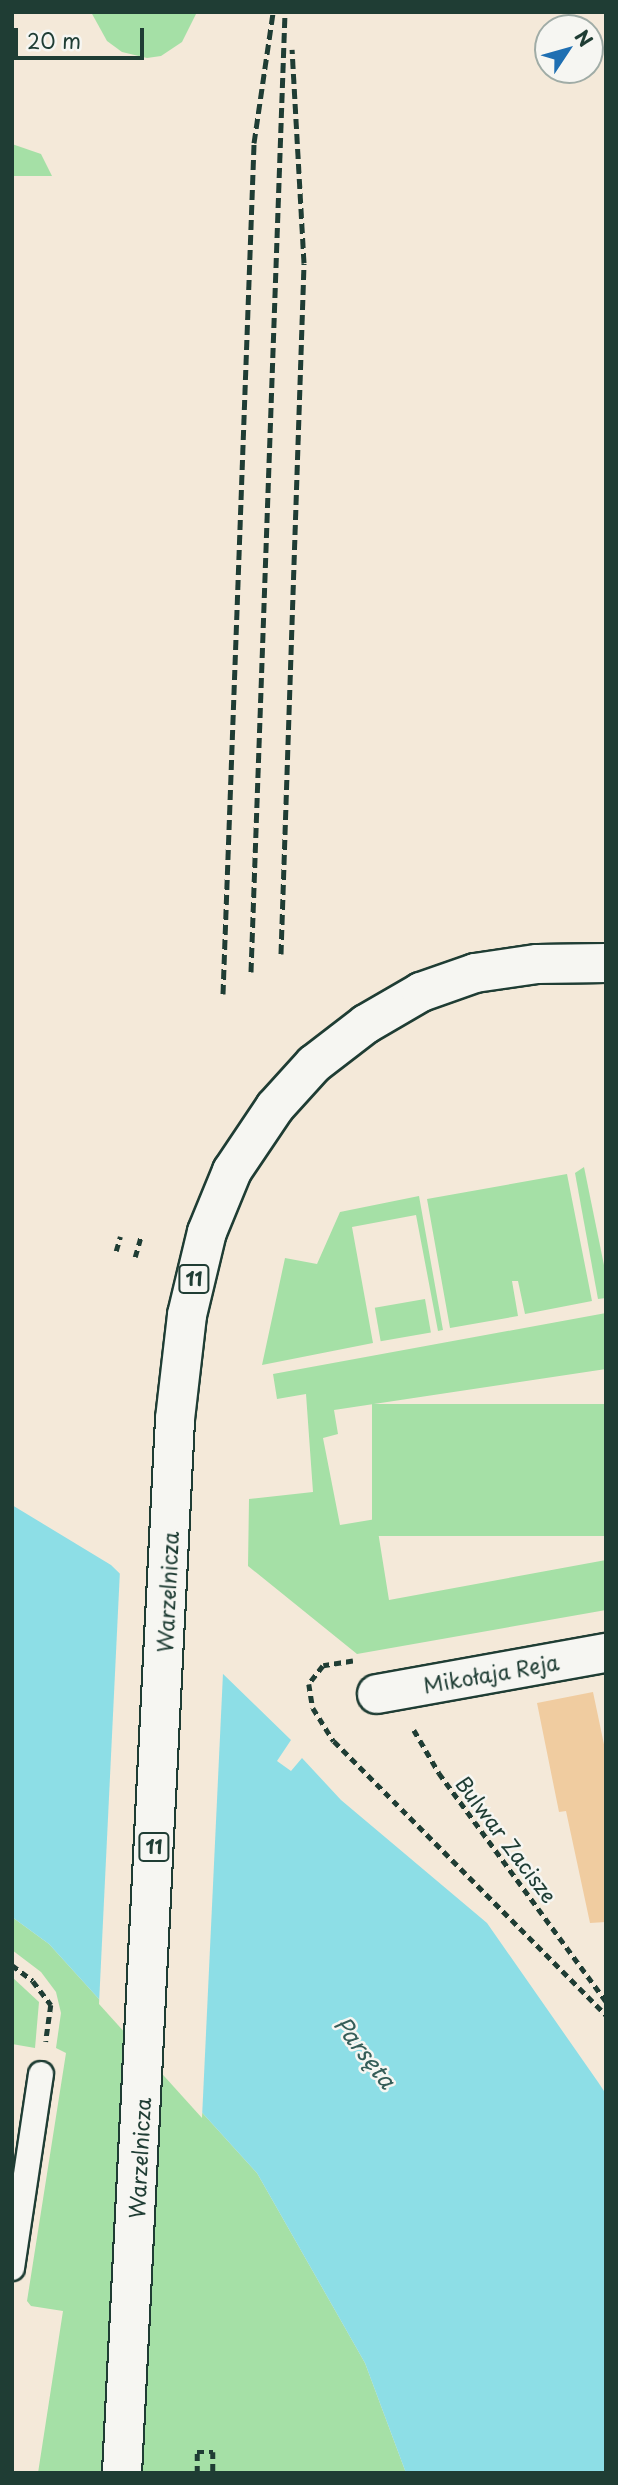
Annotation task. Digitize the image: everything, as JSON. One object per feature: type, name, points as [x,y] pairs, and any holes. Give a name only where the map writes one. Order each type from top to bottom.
[{"type":"main road","name":"Warzelnicza","points":[[122,2473],[181,1359],[198,1261],[219,1202],[250,1142],[299,1080],[366,1024],[439,985],[517,966],[606,963]]},
{"type":"main road","name":"Mikołaja Reja","points":[[384,1692],[606,1653]]},
{"type":"lane","points":[[12,2268],[41,2074]]},
{"type":"path","points":[[135,1257],[141,1236]]},
{"type":"path","points":[[116,1251],[120,1237]]},
{"type":"path","name":"Bulwar Zacisze","points":[[606,2001],[439,1773],[366,1662],[344,1661],[323,1666],[309,1685],[313,1708],[334,1741],[606,2015]]},
{"type":"path","points":[[12,1965],[33,1981],[51,2005],[41,2074]]},
{"type":"path","points":[[197,2473],[197,2452],[213,2452],[213,2473]]},
{"type":"green space","points":[[91,12],[197,12],[182,42],[161,56],[147,58],[122,52],[107,41]]},
{"type":"green space","points":[[12,144],[41,154],[52,176],[12,176]]},
{"type":"green space","points":[[584,1167],[606,1275],[606,1298],[598,1299],[575,1173]]},
{"type":"green space","points":[[567,1174],[592,1301],[525,1314],[518,1281],[512,1281],[518,1316],[450,1328],[427,1199]]},
{"type":"green space","points":[[419,1196],[443,1330],[438,1331],[416,1215],[352,1227],[373,1343],[262,1365],[285,1258],[317,1264],[340,1212]]},
{"type":"green space","points":[[425,1299],[431,1332],[381,1341],[375,1308]]},
{"type":"green space","points":[[606,1313],[606,1369],[334,1410],[338,1434],[323,1438],[340,1525],[376,1519],[389,1600],[606,1560],[606,1610],[357,1654],[248,1566],[249,1499],[313,1492],[306,1394],[277,1399],[273,1374]]},
{"type":"green space","points":[[372,1404],[606,1404],[606,1536],[372,1536]]},
{"type":"green space","points":[[12,1917],[49,1944],[257,2173],[365,2363],[406,2473],[38,2473],[63,2311],[31,2306],[27,2301],[66,2053],[56,2048],[61,2013],[56,1992],[41,1972],[12,1950]]},
{"type":"green space","points":[[12,1977],[39,2002],[35,2048],[12,2044]]},
{"type":"water","name":"Parsęta","points":[[12,1505],[111,1565],[291,1740],[277,1761],[291,1771],[302,1758],[341,1800],[487,1923],[606,2094],[606,2473],[406,2473],[365,2363],[257,2173],[49,1944],[12,1917]]},
{"type":"pier","points":[[120,1570],[223,1673],[202,2118],[99,2004]]},
{"type":"building","points":[[593,1692],[606,1754],[606,1922],[590,1923],[566,1811],[559,1812],[537,1703]]},
{"type":"railway","points":[[223,994],[254,143],[273,12]]},
{"type":"railway","points":[[251,972],[285,12]]},
{"type":"railway","points":[[281,954],[304,263],[292,49]]}]
